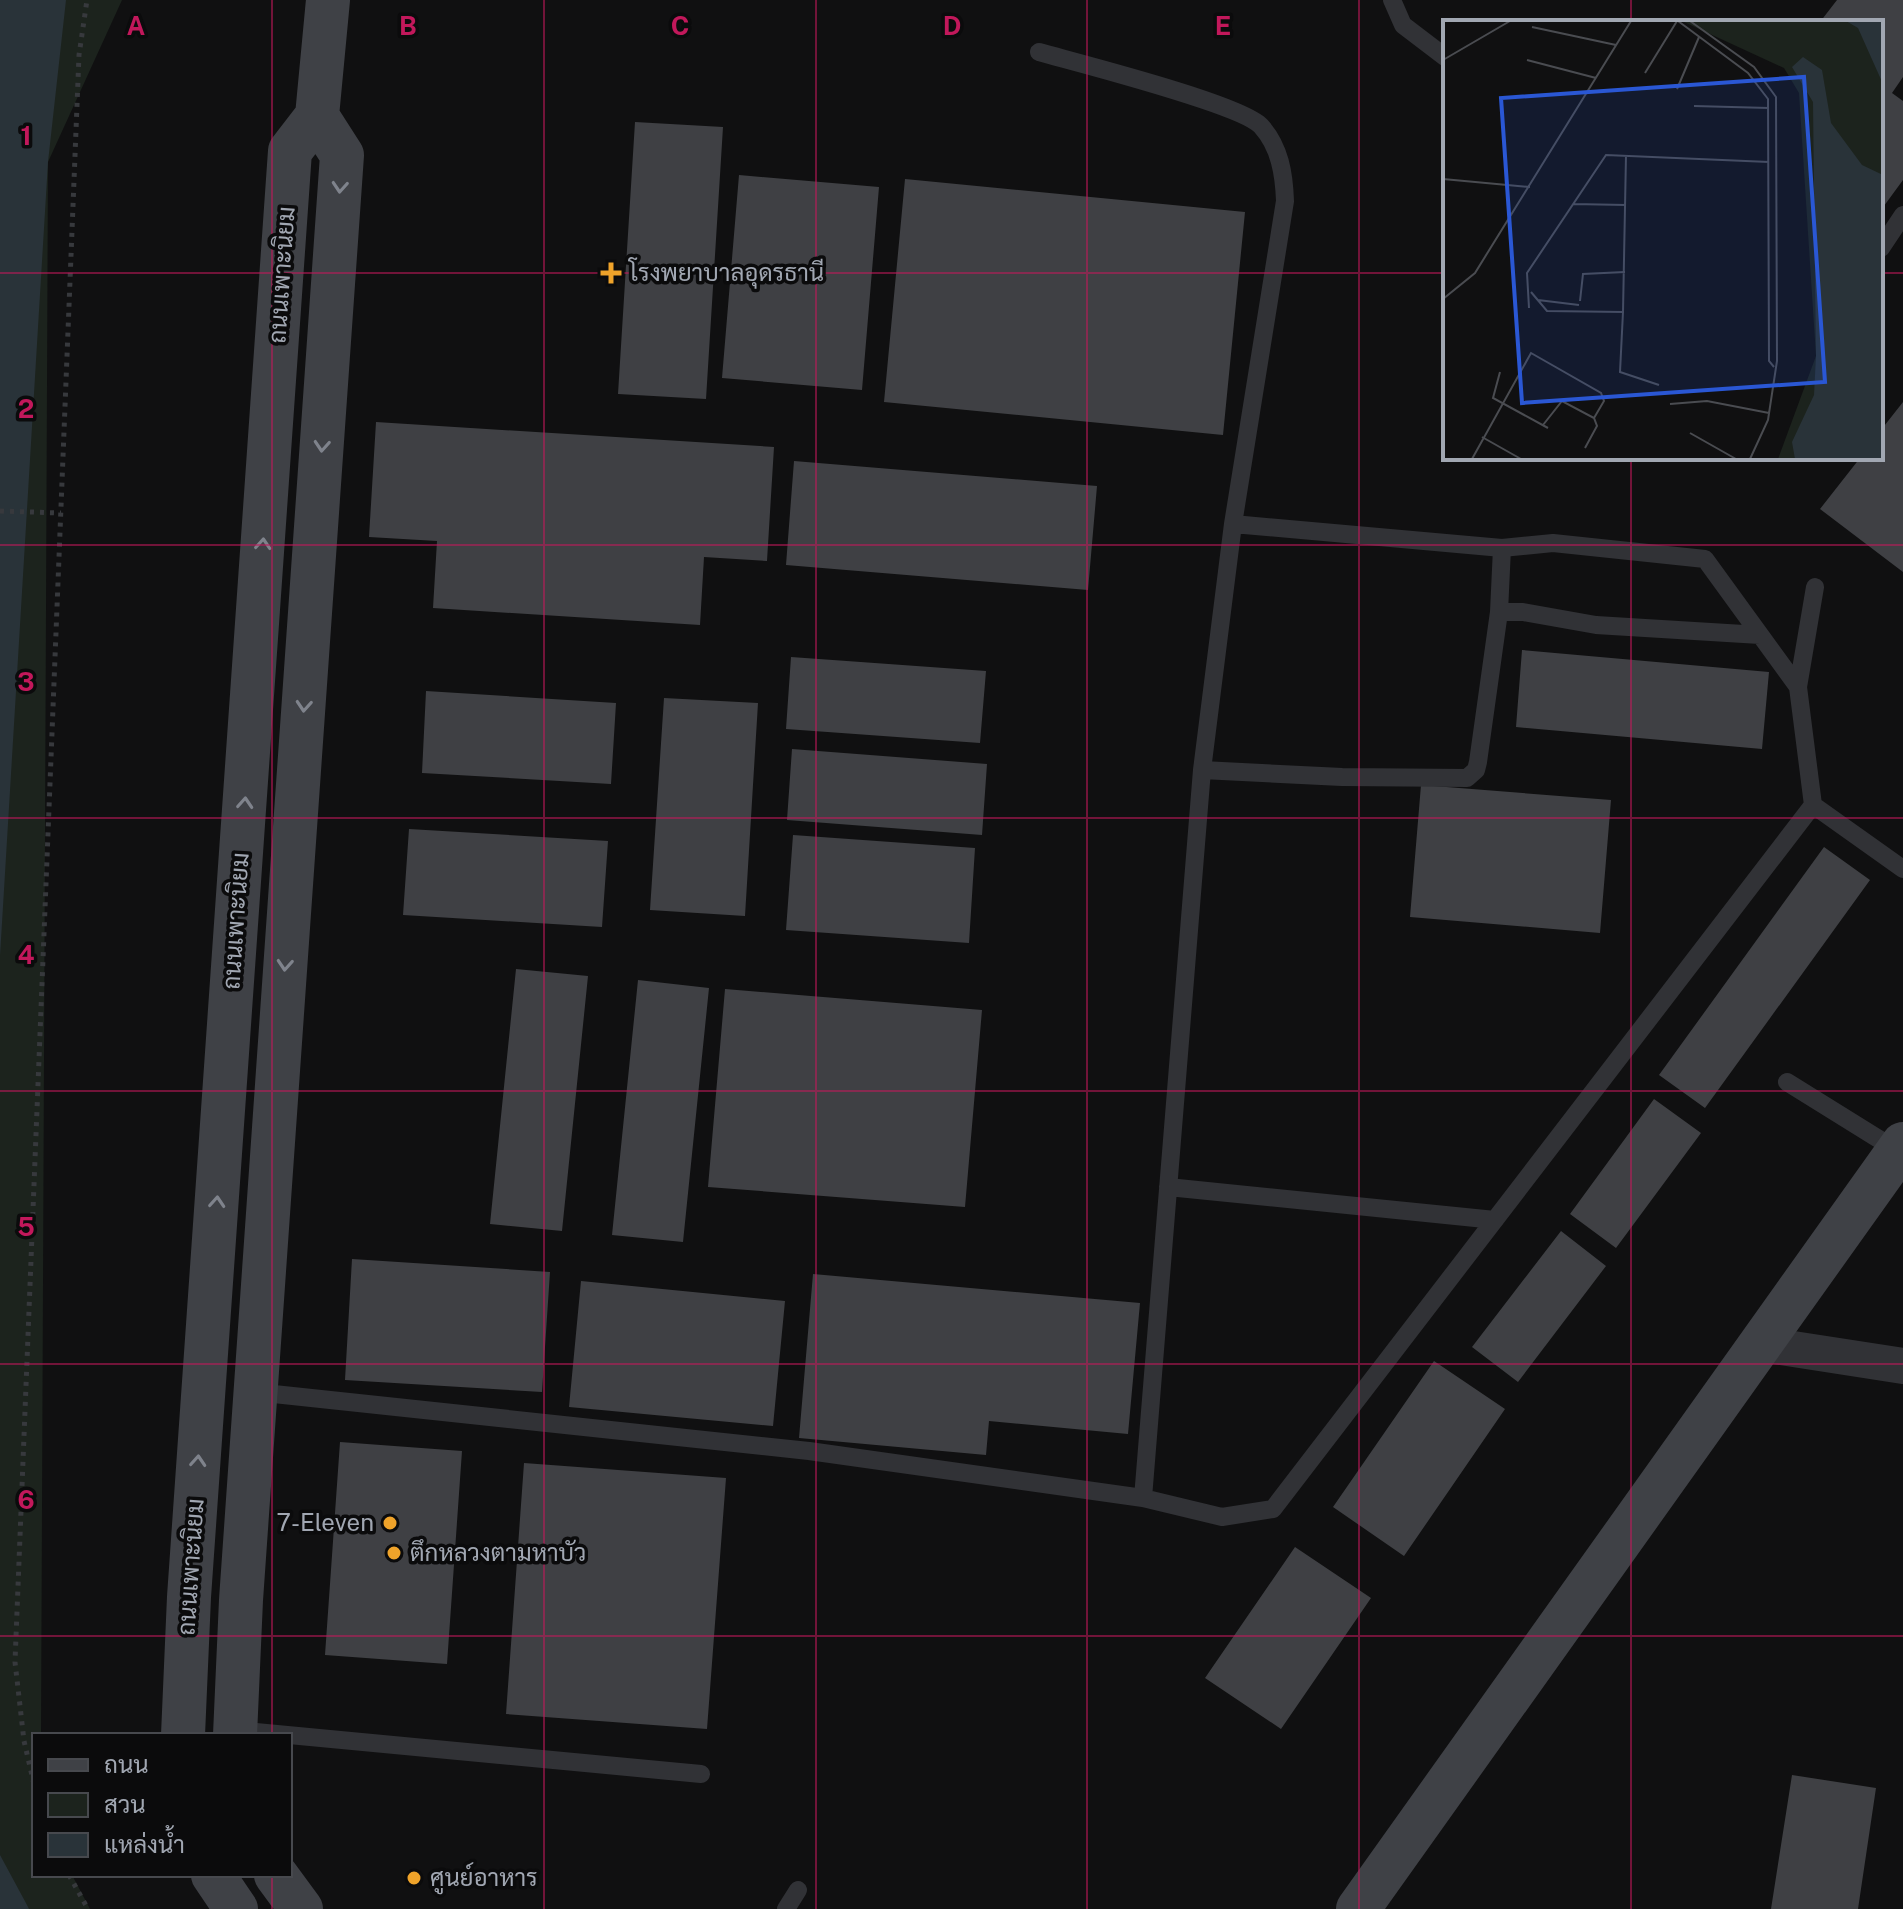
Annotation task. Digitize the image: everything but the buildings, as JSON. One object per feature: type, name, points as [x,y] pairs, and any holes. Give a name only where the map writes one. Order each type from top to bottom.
[{"type":"street","points":[[235,1732],[255,1392],[342,155],[317,116],[328,0]]},
{"type":"street","name":"ถนนเพาะนิยม","points":[[183,1733],[190,1581],[290,151],[317,116]]},
{"type":"street","points":[[1358,1909],[1900,1148]]},
{"type":"street","points":[[1761,1344],[1903,1366]]},
{"type":"street","points":[[214,1877],[236,1909]]},
{"type":"street","points":[[277,1877],[301,1909]]},
{"type":"lane","points":[[1392,0],[1403,25],[1443,55]]},
{"type":"lane","points":[[1039,52],[1252,118],[1263,128],[1284,173],[1285,201],[1233,524],[1202,770],[1143,1498]]},
{"type":"lane","points":[[1883,245],[1903,215]]},
{"type":"lane","points":[[1233,524],[1502,548],[1553,543],[1705,559],[1798,687]]},
{"type":"lane","points":[[1202,770],[1342,777],[1467,778],[1476,770],[1478,762],[1499,612],[1502,548]]},
{"type":"lane","points":[[255,1392],[809,1451],[1143,1498],[1222,1517],[1273,1509],[1813,805],[1798,687],[1815,587]]},
{"type":"lane","points":[[1499,612],[1523,612],[1596,625],[1760,635]]},
{"type":"lane","points":[[1813,805],[1903,869]]},
{"type":"lane","points":[[1787,1082],[1900,1148]]},
{"type":"lane","points":[[1168,1187],[1495,1220]]},
{"type":"lane","points":[[292,1737],[701,1774]]},
{"type":"lane","points":[[786,1909],[798,1890]]},
{"type":"path","points":[[32,1775],[24,1741],[15,1662],[79,55],[87,0]]},
{"type":"path","points":[[0,511],[61,513]]},
{"type":"path","points":[[70,1877],[88,1909]]},
{"type":"green space","points":[[0,0],[122,0],[48,162],[41,1733],[32,1733],[32,1877],[73,1877],[90,1909],[0,1909]]},
{"type":"water","points":[[0,0],[66,0],[48,162],[0,956]]},
{"type":"water","points":[[0,1855],[27,1905],[29,1909],[0,1909]]},
{"type":"place","name":"โรงพยาบาลอุดรธานี","points":[[611,273]]},
{"type":"place","name":"7-Eleven","points":[[390,1523]]},
{"type":"place","name":"ตึกหลวงตามหาบัว","points":[[394,1553]]},
{"type":"place","name":"ศูนย์อาหาร","points":[[414,1878]]}]
